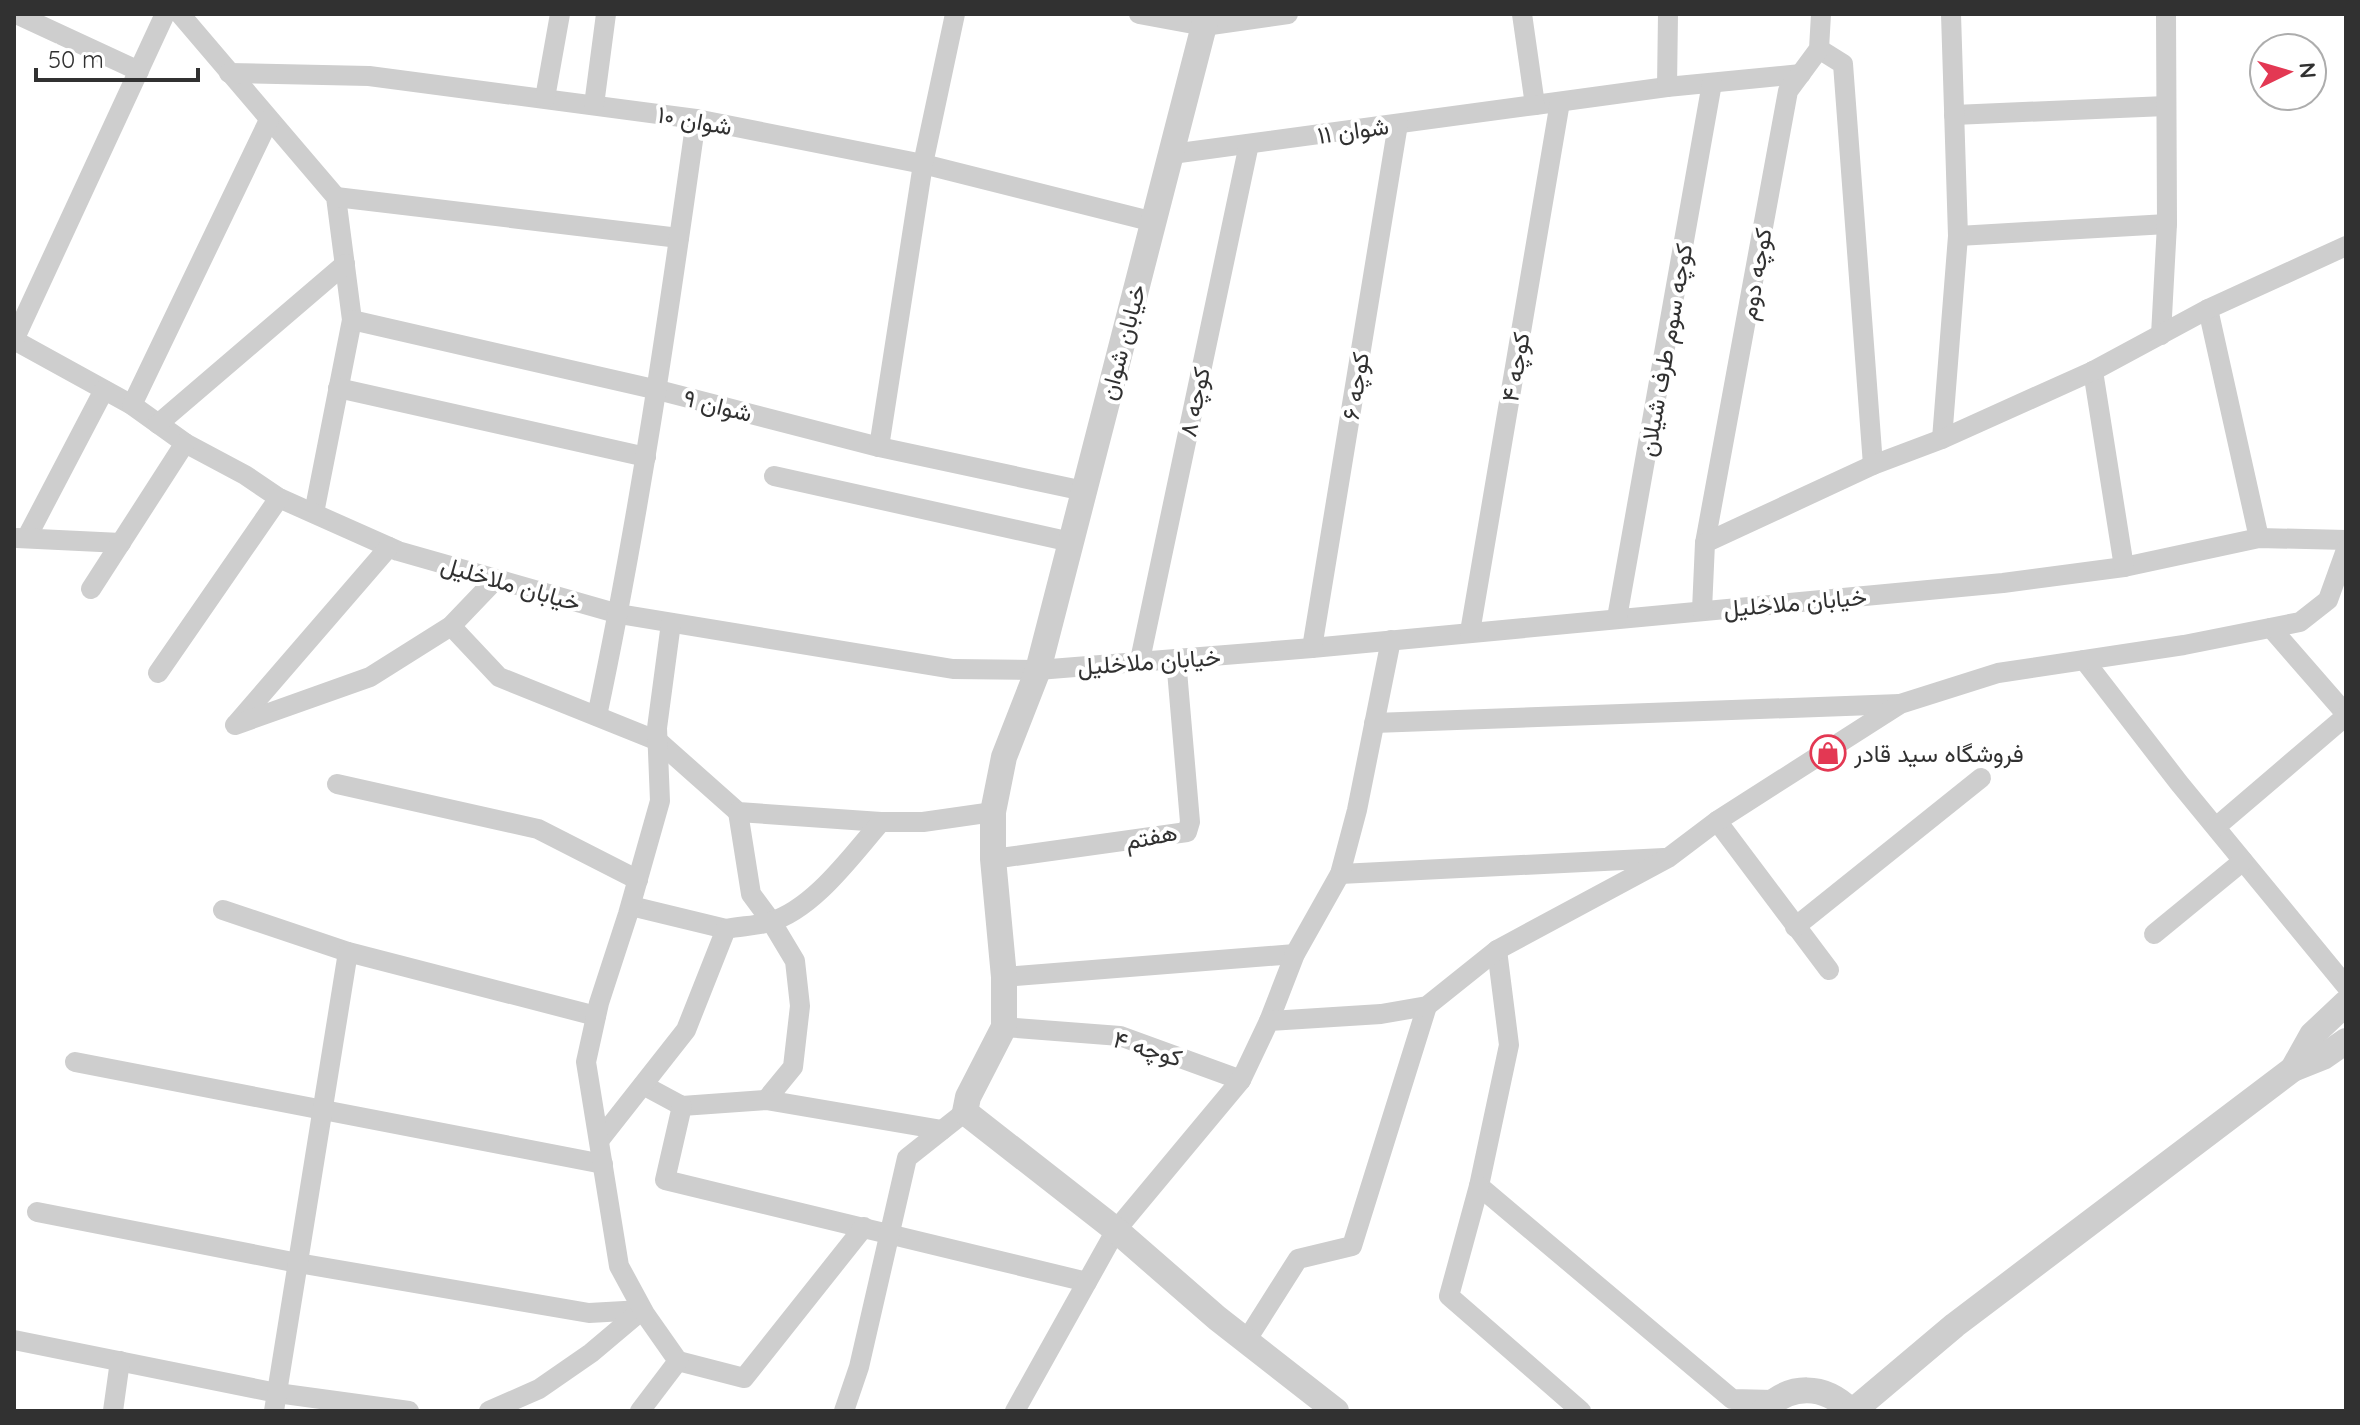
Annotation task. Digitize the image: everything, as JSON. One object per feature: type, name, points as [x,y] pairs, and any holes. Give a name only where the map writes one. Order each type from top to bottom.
[{"type":"street","points":[[16,14],[139,71]]},
{"type":"street","points":[[14,340],[165,14]]},
{"type":"street","points":[[180,14],[336,197],[352,320],[314,513]]},
{"type":"street","points":[[545,98],[560,14]]},
{"type":"street","points":[[594,105],[606,14]]},
{"type":"street","points":[[879,447],[923,164],[955,14]]},
{"type":"street","points":[[1139,14],[1206,20],[1288,14]]},
{"type":"street","points":[[1522,14],[1535,105]]},
{"type":"street","points":[[1667,87],[1668,14]]},
{"type":"street","points":[[1821,14],[1819,49],[1843,64],[1873,465]]},
{"type":"street","points":[[1942,439],[1958,236],[1951,14]]},
{"type":"street","points":[[2161,335],[2167,224],[2166,14]]},
{"type":"street","name":"خیابان شوان","points":[[1004,1027],[1004,977],[993,859],[993,812],[1004,757],[1038,670],[1206,20]]},
{"type":"street","name":"کوچه دوم","points":[[1702,610],[1705,543],[1788,91],[1819,49]]},
{"type":"street","name":"شوان ۱۰","points":[[229,73],[369,76],[696,119],[923,164],[1154,222]]},
{"type":"street","name":"شوان ۱۱","points":[[1172,154],[1667,87],[1801,74]]},
{"type":"street","name":"کوچه سوم طرف شیلان","points":[[1617,618],[1712,83]]},
{"type":"street","name":"کوچه ۴","points":[[1470,632],[1560,102]]},
{"type":"street","points":[[1954,115],[2166,106]]},
{"type":"street","points":[[597,716],[619,614],[658,390],[696,119]]},
{"type":"street","points":[[132,405],[269,120]]},
{"type":"street","name":"کوچه ۶","points":[[1312,648],[1398,124]]},
{"type":"street","name":"کوچه ۸","points":[[1140,660],[1249,144]]},
{"type":"street","points":[[336,197],[679,238]]},
{"type":"street","points":[[1958,236],[2167,224]]},
{"type":"street","points":[[1705,543],[1873,465],[1942,439],[2093,371],[2208,309],[2346,246]]},
{"type":"street","points":[[158,424],[345,264]]},
{"type":"street","points":[[2208,309],[2259,538]]},
{"type":"street","name":"شوان ۹","points":[[352,320],[658,390],[879,447],[1084,491]]},
{"type":"street","name":"خیابان ملاخلیل","points":[[14,340],[132,405],[185,443],[245,475],[279,498],[389,547],[619,614],[953,669],[1038,670],[1312,648],[2003,583],[2124,567],[2259,538],[2346,540]]},
{"type":"street","points":[[2093,371],[2124,567]]},
{"type":"street","points":[[338,388],[646,457]]},
{"type":"street","points":[[104,390],[21,538],[121,543]]},
{"type":"street","points":[[91,589],[185,443]]},
{"type":"street","points":[[774,476],[1071,542]]},
{"type":"street","points":[[158,673],[279,498]]},
{"type":"street","points":[[389,547],[235,725],[370,677],[451,626],[496,579]]},
{"type":"street","points":[[1269,1021],[1381,1014],[1427,1006],[1497,950],[1668,858],[1717,821],[1900,704],[1998,673],[2184,645],[2300,622],[2328,600],[2346,550]]},
{"type":"street","points":[[671,623],[658,741],[660,801],[596,1016],[586,1062],[601,1138],[607,1201],[619,1266],[642,1310],[678,1361],[744,1378],[864,1227]]},
{"type":"street","points":[[451,626],[499,677],[658,741],[738,812],[881,822],[923,822],[993,812]]},
{"type":"street","points":[[2216,827],[2346,715],[2271,628]]},
{"type":"street","points":[[1015,1411],[1116,1230],[1241,1080],[1269,1021],[1295,954],[1340,874],[1357,810],[1391,640]]},
{"type":"street","name":"هفتم","points":[[993,859],[1187,832],[1190,822],[1176,659]]},
{"type":"street","points":[[2084,660],[2346,986]]},
{"type":"street","points":[[1374,723],[1900,704]]},
{"type":"street","points":[[1795,927],[1981,778]]},
{"type":"street","points":[[337,784],[538,829],[638,880]]},
{"type":"street","points":[[738,812],[751,894],[795,961],[800,1006],[793,1067],[766,1100]]},
{"type":"street","points":[[1717,821],[1829,970]]},
{"type":"street","points":[[631,906],[726,929],[771,921],[803,904],[844,865],[881,822]]},
{"type":"street","points":[[1340,874],[1668,858]]},
{"type":"street","points":[[2154,934],[2243,861]]},
{"type":"street","points":[[223,910],[348,952],[596,1016]]},
{"type":"street","points":[[601,1138],[686,1030],[726,929]]},
{"type":"street","points":[[1497,950],[1509,1045],[1479,1186],[1449,1296],[1581,1411]]},
{"type":"street","points":[[276,1402],[348,952]]},
{"type":"street","points":[[1004,977],[1295,954]]},
{"type":"street","points":[[2293,1069],[2312,1035],[2346,1003]]},
{"type":"street","points":[[1246,1341],[1298,1259],[1352,1246],[1427,1006]]},
{"type":"street","points":[[844,1411],[859,1367],[907,1158],[965,1112],[968,1097],[1004,1027]]},
{"type":"street","name":"کوچه ۴","points":[[1004,1027],[1120,1036],[1241,1080]]},
{"type":"street","points":[[1479,1186],[1732,1399],[1768,1405],[1789,1392],[1806,1389],[1824,1391],[1852,1411],[1955,1325],[2293,1069],[2323,1057],[2345,1043]]},
{"type":"street","points":[[75,1062],[603,1164]]},
{"type":"street","points":[[643,1085],[682,1106],[766,1100],[942,1130]]},
{"type":"street","points":[[682,1106],[665,1180],[1087,1282]]},
{"type":"street","points":[[965,1112],[1116,1230],[1246,1341],[1336,1411]]},
{"type":"street","points":[[37,1212],[298,1263],[589,1313],[642,1310]]},
{"type":"street","points":[[489,1411],[539,1389],[591,1353],[642,1310]]},
{"type":"street","points":[[14,1340],[120,1361],[276,1402],[409,1411]]},
{"type":"street","points":[[113,1411],[120,1361]]},
{"type":"street","points":[[640,1411],[678,1361]]},
{"type":"place","name":"فروشگاه سید قادر","points":[[1828,753]]}]
